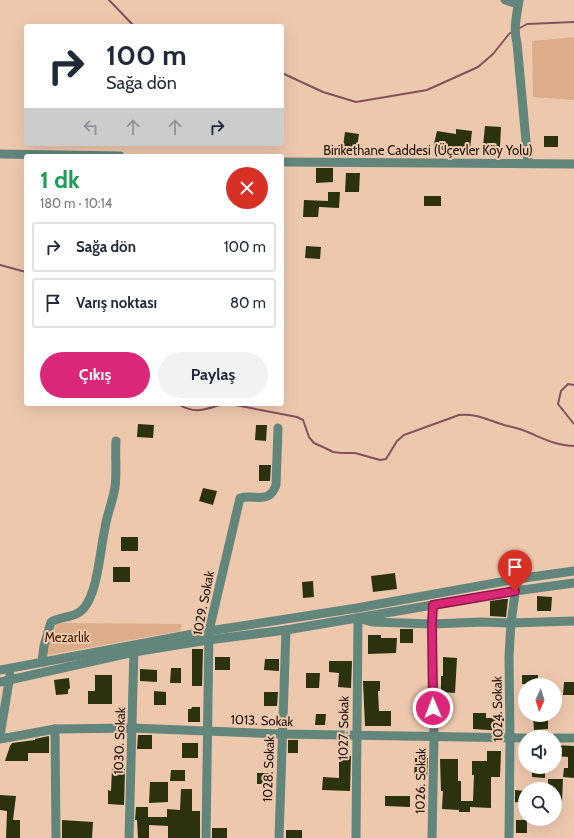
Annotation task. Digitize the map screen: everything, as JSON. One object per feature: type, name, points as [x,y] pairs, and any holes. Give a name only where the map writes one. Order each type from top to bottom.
[{"type":"street","points":[[505,0],[519,2],[516,16],[515,36],[517,43],[528,164]]},
{"type":"street","points":[[0,154],[24,154]]},
{"type":"street","name":"Birikethane Caddesi (Üçevler Köy Yolu)","points":[[284,162],[574,164]]},
{"type":"street","name":"1029. Sokak","points":[[206,838],[208,636],[240,498],[270,496],[276,485],[278,428]]},
{"type":"street","points":[[42,662],[44,646],[51,622],[55,619],[75,614],[85,607],[91,597],[105,527],[115,487],[116,441]]},
{"type":"street","points":[[0,670],[42,662],[134,649],[517,579],[574,571]]},
{"type":"street","name":"1024. Sokak","points":[[509,838],[509,656],[511,623],[517,579]]},
{"type":"street","points":[[208,636],[286,630],[515,591],[574,583]]},
{"type":"street","name":"1026. Sokak","points":[[432,838],[434,736],[433,605]]},
{"type":"street","points":[[358,618],[372,622],[432,624],[574,621]]},
{"type":"street","name":"1027. Sokak","points":[[356,838],[358,618]]},
{"type":"street","name":"1028. Sokak","points":[[279,838],[286,630]]},
{"type":"street","points":[[4,681],[134,649]]},
{"type":"street","name":"1030. Sokak","points":[[129,838],[134,649]]},
{"type":"street","points":[[0,737],[4,681],[11,668]]},
{"type":"street","name":"1013. Sokak","points":[[0,737],[55,729],[132,728],[282,734],[356,734],[518,738]]},
{"type":"street","points":[[55,729],[56,838]]},
{"type":"street","points":[[562,738],[574,738]]},
{"type":"green space","points":[[574,37],[574,100],[533,97],[532,41]]},
{"type":"green space","name":"Mezarlık","points":[[57,623],[182,624],[180,631],[49,655],[45,651]]},
{"type":"building","points":[[485,126],[501,127],[500,147],[483,146]]},
{"type":"building","points":[[456,129],[472,131],[470,149],[449,146],[448,151],[433,148],[437,131],[456,134]]},
{"type":"building","points":[[345,132],[359,134],[357,148],[343,146]]},
{"type":"building","points":[[544,136],[558,136],[558,147],[544,147]]},
{"type":"building","points":[[316,168],[333,168],[333,182],[316,183]]},
{"type":"building","points":[[346,173],[360,173],[359,192],[345,192]]},
{"type":"building","points":[[328,192],[340,192],[339,208],[319,207],[318,217],[303,217],[304,200],[328,201]]},
{"type":"building","points":[[424,196],[441,196],[441,206],[424,206]]},
{"type":"building","points":[[306,246],[321,247],[320,259],[305,258]]},
{"type":"building","points":[[138,424],[154,425],[153,438],[137,437]]},
{"type":"building","points":[[256,425],[267,425],[266,441],[255,440]]},
{"type":"building","points":[[259,465],[271,465],[270,481],[259,481]]},
{"type":"building","points":[[203,488],[217,491],[213,505],[199,501]]},
{"type":"building","points":[[121,537],[138,537],[138,551],[121,551]]},
{"type":"building","points":[[113,567],[130,567],[130,582],[113,582]]},
{"type":"building","points":[[395,573],[397,589],[373,592],[371,576]]},
{"type":"building","points":[[313,581],[314,597],[303,598],[302,582]]},
{"type":"building","points":[[537,596],[552,597],[551,611],[537,611]]},
{"type":"building","points":[[508,599],[506,617],[490,616],[490,601]]},
{"type":"building","points":[[400,629],[413,629],[413,643],[400,643]]},
{"type":"building","points":[[368,635],[381,635],[381,638],[397,638],[396,653],[368,654]]},
{"type":"building","points":[[192,649],[203,649],[202,686],[192,686]]},
{"type":"building","points":[[215,657],[230,657],[230,670],[215,670]]},
{"type":"building","points":[[443,657],[457,658],[455,693],[441,692]]},
{"type":"building","points":[[265,659],[279,659],[279,671],[264,670]]},
{"type":"building","points":[[329,661],[352,661],[351,688],[338,687],[339,673],[329,672]]},
{"type":"building","points":[[171,668],[181,668],[181,683],[170,683]]},
{"type":"building","points":[[140,669],[157,670],[157,682],[140,681]]},
{"type":"building","points":[[306,673],[320,673],[319,688],[306,688]]},
{"type":"building","points":[[95,675],[112,675],[112,704],[88,704],[88,691],[95,691]]},
{"type":"building","points":[[522,675],[538,675],[538,678],[522,678]]},
{"type":"building","points":[[69,678],[70,688],[68,690],[68,694],[56,695],[54,680]]},
{"type":"building","points":[[363,681],[380,681],[380,691],[378,691],[379,711],[391,711],[391,726],[365,726]]},
{"type":"building","points":[[564,682],[574,682],[574,695],[563,695]]},
{"type":"building","points":[[154,691],[166,692],[166,705],[154,705]]},
{"type":"building","points":[[264,692],[278,692],[277,706],[264,706]]},
{"type":"building","points":[[192,707],[200,707],[200,722],[188,722],[188,709],[191,709]]},
{"type":"building","points":[[473,713],[486,713],[486,718],[504,718],[504,731],[473,729]]},
{"type":"building","points":[[316,714],[326,714],[325,725],[315,725]]},
{"type":"building","points":[[533,722],[548,722],[548,729],[534,730]]},
{"type":"building","points":[[138,735],[152,735],[152,749],[137,749]]},
{"type":"building","points":[[49,736],[49,753],[28,753],[28,761],[5,761],[12,743],[35,740]]},
{"type":"building","points":[[288,740],[298,740],[298,753],[288,753]]},
{"type":"building","points":[[182,743],[198,743],[198,758],[182,758]]},
{"type":"building","points":[[562,745],[574,746],[574,778],[563,777],[564,768],[568,768],[568,757],[562,757]]},
{"type":"building","points":[[487,751],[501,751],[500,777],[491,777],[491,808],[470,807],[470,812],[442,809],[443,791],[441,791],[440,759],[458,759],[458,781],[461,781],[461,801],[473,801],[474,775],[472,775],[472,761],[487,761]]},
{"type":"building","points":[[339,756],[351,756],[350,791],[322,790],[323,777],[339,778]]},
{"type":"building","points":[[415,758],[428,758],[427,778],[414,777]]},
{"type":"building","points":[[112,769],[125,769],[124,805],[108,804],[108,790],[111,791]]},
{"type":"building","points":[[171,770],[185,770],[185,781],[170,781]]},
{"type":"building","points":[[257,773],[273,773],[273,784],[257,784]]},
{"type":"building","points":[[532,774],[545,774],[545,778],[532,777]]},
{"type":"building","points":[[548,779],[563,779],[562,802],[562,782],[548,782]]},
{"type":"building","points":[[150,782],[168,782],[168,802],[149,803]]},
{"type":"building","points":[[181,789],[192,789],[192,811],[200,811],[200,838],[168,838],[168,826],[149,825],[149,838],[138,838],[137,820],[135,820],[136,807],[148,807],[148,817],[167,817],[167,809],[180,810]]},
{"type":"building","points":[[515,790],[518,790],[518,802],[515,802]]},
{"type":"building","points":[[0,795],[16,796],[13,820],[20,820],[20,838],[6,838],[7,811],[0,810]]},
{"type":"building","points":[[385,796],[410,796],[410,807],[385,806]]},
{"type":"building","points":[[62,820],[93,822],[92,838],[62,838]]},
{"type":"building","points":[[516,820],[518,820],[518,826],[527,826],[527,833],[516,833]]},
{"type":"building","points":[[212,828],[227,828],[227,838],[212,838]]},
{"type":"building","points":[[286,830],[302,830],[302,838],[286,838]]},
{"type":"waterway","points":[[109,0],[132,24]]},
{"type":"waterway","points":[[518,29],[527,24],[574,22]]},
{"type":"waterway","points":[[284,74],[323,92],[356,102],[427,90],[478,67],[493,54],[512,32]]},
{"type":"waterway","points":[[0,265],[24,271]]},
{"type":"waterway","points":[[574,385],[568,384],[561,391],[558,404],[574,424]]},
{"type":"waterway","points":[[182,406],[195,410],[216,406]]},
{"type":"waterway","points":[[240,406],[297,417],[303,420],[309,437],[314,443],[333,452],[355,453],[380,460],[386,459],[397,441],[404,435],[459,415],[482,417],[524,430],[546,440],[568,446],[574,446]]},
{"type":"route","points":[[433,708],[433,605],[515,591]]}]
